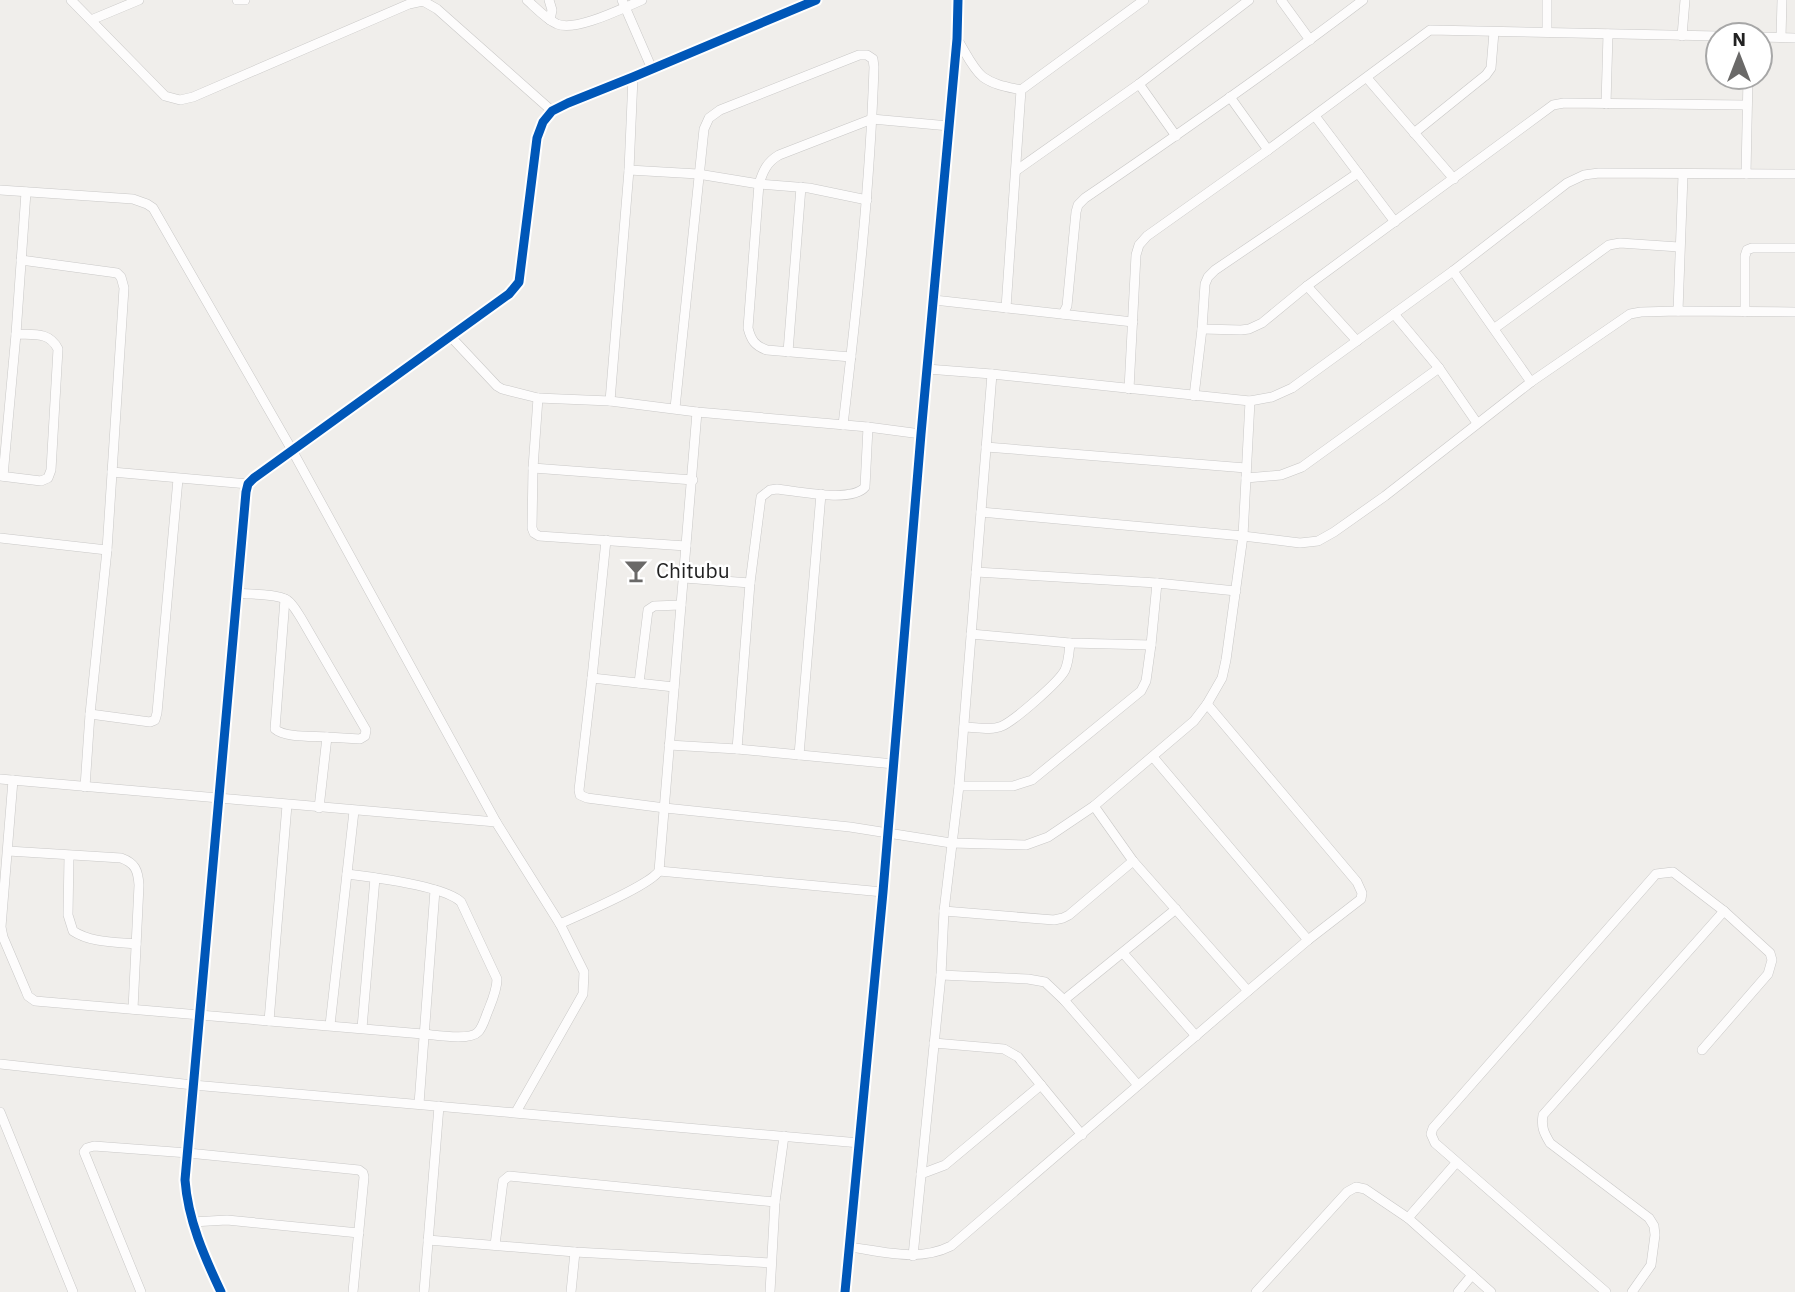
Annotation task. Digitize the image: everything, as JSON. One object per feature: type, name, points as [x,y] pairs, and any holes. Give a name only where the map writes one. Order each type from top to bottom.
[{"type":"street","points":[[71,0],[164,96],[180,100],[193,97],[409,4],[423,1],[437,9],[552,111]]},
{"type":"street","points":[[91,20],[139,0]]},
{"type":"street","points":[[237,0],[245,0]]},
{"type":"street","points":[[527,0],[550,20],[568,26],[595,20],[624,4],[642,0]]},
{"type":"street","points":[[549,0],[552,10],[550,20]]},
{"type":"street","points":[[221,1292],[192,1222],[185,1180],[236,593],[248,484],[509,294],[519,282],[537,138],[543,122],[552,111],[816,0]]},
{"type":"street","points":[[845,1292],[883,892],[957,39],[958,0]]},
{"type":"street","points":[[1021,90],[1144,0]]},
{"type":"street","points":[[1017,170],[1139,84],[1249,0]]},
{"type":"street","points":[[1281,0],[1310,40]]},
{"type":"street","points":[[1063,314],[1067,306],[1078,205],[1363,0]]},
{"type":"street","points":[[1547,0],[1547,32]]},
{"type":"street","points":[[1682,36],[1685,0]]},
{"type":"street","points":[[1782,0],[1782,37]]},
{"type":"street","points":[[624,4],[652,69]]},
{"type":"street","points":[[1129,389],[1136,256],[1139,245],[1147,236],[1430,30],[1704,36]]},
{"type":"street","points":[[1414,133],[1486,75],[1491,68],[1494,32]]},
{"type":"street","points":[[1606,104],[1608,34]]},
{"type":"street","points":[[1774,37],[1795,38]]},
{"type":"street","points":[[957,39],[983,76],[995,83],[1021,90]]},
{"type":"street","points":[[675,408],[698,174],[704,129],[709,118],[720,110],[859,55],[867,55],[873,59],[874,67],[867,200],[843,425]]},
{"type":"street","points":[[610,401],[629,170],[633,77]]},
{"type":"street","points":[[1367,78],[1454,179]]},
{"type":"street","points":[[1139,84],[1176,136]]},
{"type":"street","points":[[1006,308],[1021,90]]},
{"type":"street","points":[[1746,174],[1748,91]]},
{"type":"street","points":[[1230,97],[1268,150]]},
{"type":"street","points":[[1202,329],[1249,329],[1262,323],[1307,286],[1553,105],[1748,105]]},
{"type":"street","points":[[1315,116],[1395,222]]},
{"type":"street","points":[[851,357],[759,348],[753,343],[748,328],[759,184],[764,169],[779,155],[872,119],[949,126]]},
{"type":"street","points":[[629,170],[698,174],[759,184],[801,187],[867,200]]},
{"type":"street","points":[[1194,396],[1205,284],[1208,277],[1358,173]]},
{"type":"street","points":[[928,369],[1250,401],[1272,397],[1292,388],[1453,271],[1567,183],[1584,175],[1795,174]]},
{"type":"street","points":[[1678,311],[1683,175]]},
{"type":"street","points":[[788,352],[801,187]]},
{"type":"street","points":[[0,190],[133,199],[153,208],[292,450],[496,822],[560,923],[584,972],[583,994],[516,1112]]},
{"type":"street","points":[[16,334],[46,336],[52,339],[58,349],[51,470],[48,478],[41,481],[1,476],[16,334],[26,192]]},
{"type":"street","points":[[1495,328],[1609,245],[1620,243],[1679,247]]},
{"type":"street","points":[[1745,312],[1747,250],[1795,248]]},
{"type":"street","points":[[21,260],[117,273],[124,288],[107,550],[85,788]]},
{"type":"street","points":[[1453,271],[1531,382]]},
{"type":"street","points":[[1307,286],[1357,341]]},
{"type":"street","points":[[934,300],[1133,322]]},
{"type":"street","points":[[981,512],[1300,543],[1318,541],[1385,496],[1531,382],[1630,314],[1678,311],[1795,312]]},
{"type":"street","points":[[1394,314],[1439,368],[1477,423]]},
{"type":"street","points":[[451,337],[497,386],[538,398],[610,401],[921,434]]},
{"type":"street","points":[[986,447],[1281,475],[1302,467],[1439,368]]},
{"type":"street","points":[[912,1256],[941,975],[944,911],[959,786],[992,374]]},
{"type":"street","points":[[538,398],[533,468],[534,533],[539,536],[685,546]]},
{"type":"street","points":[[606,540],[580,795],[665,808],[850,827],[951,843],[1017,845],[1038,842],[1094,806],[1194,721],[1223,678],[1242,536],[1250,401]]},
{"type":"street","points":[[560,923],[640,885],[655,876],[659,870],[698,412]]},
{"type":"street","points":[[737,749],[750,583],[761,497],[770,490],[777,489],[821,494],[849,495],[860,492],[865,487],[868,427]]},
{"type":"street","points":[[533,468],[692,480]]},
{"type":"street","points":[[112,472],[248,484]]},
{"type":"street","points":[[90,714],[150,722],[155,720],[178,479]]},
{"type":"street","points":[[799,755],[821,494]]},
{"type":"street","points":[[0,538],[107,550]]},
{"type":"street","points":[[976,572],[1157,583],[1236,591]]},
{"type":"street","points":[[684,578],[750,583]]},
{"type":"street","points":[[959,786],[1013,786],[1032,780],[1141,691],[1146,681],[1157,583]]},
{"type":"street","points":[[236,593],[285,599],[301,618],[366,730],[365,736],[360,739],[285,734],[275,729],[285,599]]},
{"type":"street","points":[[639,683],[648,610],[654,606],[681,605]]},
{"type":"street","points":[[971,634],[1070,643],[1151,645]]},
{"type":"street","points":[[964,727],[1001,727],[1010,721],[1058,680],[1067,664],[1070,643]]},
{"type":"street","points":[[592,678],[674,687]]},
{"type":"street","points":[[850,1247],[912,1256],[927,1255],[951,1246],[1248,990],[1362,899],[1360,887],[1207,704]]},
{"type":"street","points":[[319,808],[327,737]]},
{"type":"street","points":[[669,746],[737,749],[894,764]]},
{"type":"street","points":[[1153,757],[1308,940]]},
{"type":"street","points":[[0,779],[496,822]]},
{"type":"street","points":[[13,780],[1,927],[28,996],[35,1001],[423,1034],[466,1037],[475,1035],[481,1027],[497,984],[496,975],[461,902],[451,894],[435,890],[347,874]]},
{"type":"street","points":[[269,1021],[287,805]]},
{"type":"street","points":[[1094,806],[1133,861],[1248,990]]},
{"type":"street","points":[[330,1025],[354,811]]},
{"type":"street","points":[[8,850],[121,858],[135,866],[139,885],[133,1009]]},
{"type":"street","points":[[69,856],[68,915],[73,931],[83,937],[136,944]]},
{"type":"street","points":[[944,911],[1054,920],[1063,918],[1133,861]]},
{"type":"street","points":[[659,870],[883,892]]},
{"type":"street","points":[[1606,1292],[1434,1143],[1431,1134],[1433,1128],[1656,874],[1673,872],[1724,911],[1770,953],[1772,960],[1768,974],[1702,1050]]},
{"type":"street","points":[[362,1028],[375,878]]},
{"type":"street","points":[[419,1104],[435,890]]},
{"type":"street","points":[[1064,1000],[1176,909]]},
{"type":"street","points":[[1632,1292],[1651,1265],[1654,1226],[1648,1218],[1550,1143],[1543,1131],[1543,1115],[1724,911]]},
{"type":"street","points":[[1123,953],[1196,1036]]},
{"type":"street","points":[[941,975],[1045,982],[1138,1084]]},
{"type":"street","points":[[934,1043],[1004,1049],[1018,1057],[1082,1135]]},
{"type":"street","points":[[0,1064],[193,1084],[860,1143]]},
{"type":"street","points":[[921,1174],[944,1165],[1041,1085]]},
{"type":"street","points":[[424,1292],[439,1106]]},
{"type":"street","points":[[0,1112],[73,1292]]},
{"type":"street","points":[[770,1292],[775,1202],[784,1136]]},
{"type":"street","points":[[141,1292],[85,1152],[87,1148],[94,1146],[188,1153],[359,1170],[364,1178],[353,1292]]},
{"type":"street","points":[[1408,1218],[1456,1163]]},
{"type":"street","points":[[495,1245],[502,1181],[509,1176],[775,1202]]},
{"type":"street","points":[[1256,1292],[1347,1192],[1356,1188],[1366,1189],[1408,1218],[1491,1292]]},
{"type":"street","points":[[192,1222],[227,1220],[359,1233]]},
{"type":"street","points":[[428,1240],[575,1252],[771,1263]]},
{"type":"street","points":[[571,1292],[575,1252]]},
{"type":"street","points":[[1458,1292],[1472,1275]]},
{"type":"cycle path","points":[[221,1292],[193,1224],[185,1180],[248,484],[509,294],[519,282],[537,138],[543,122],[552,111],[816,0]]},
{"type":"cycle path","points":[[845,1292],[883,892],[957,39],[958,0]]},
{"type":"place","name":"Chitubu","points":[[636,571]]}]
